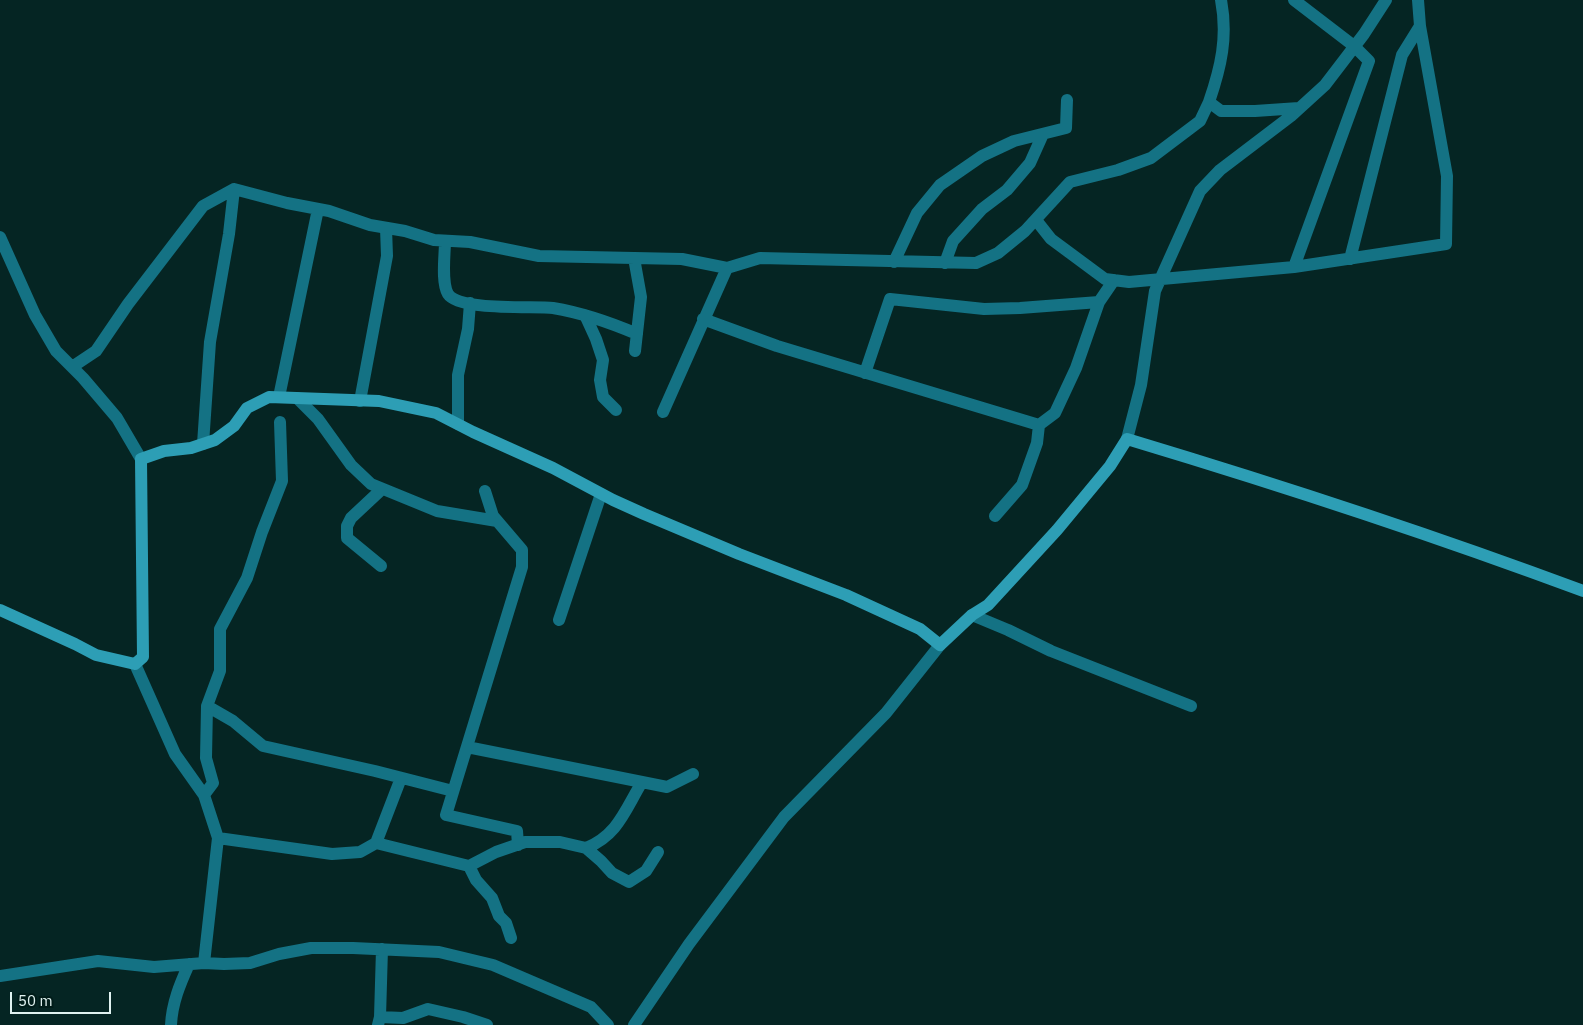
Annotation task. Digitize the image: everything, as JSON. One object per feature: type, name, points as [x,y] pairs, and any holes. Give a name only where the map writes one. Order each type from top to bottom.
[{"type":"street","points":[[72,367],[96,351],[128,304],[203,206],[234,189],[287,203],[329,211],[370,225],[434,240],[470,242],[539,256],[682,259],[727,268],[760,258],[976,263],[998,253],[1025,231],[1070,182],[1118,170],[1151,158],[1200,121],[1217,78],[1224,49],[1224,13],[1221,0]]},
{"type":"street","points":[[1294,0],[1354,46],[1369,61],[1294,267]]},
{"type":"street","points":[[634,1025],[688,944],[784,817],[886,713],[940,645],[972,615],[988,605],[1057,530],[1110,466],[1127,439],[1141,385],[1155,291],[1200,191],[1220,170],[1299,108],[1325,85],[1386,0]]},
{"type":"street","points":[[1036,220],[1051,239],[1106,279],[1129,282],[1294,267],[1446,244],[1447,176],[1420,26],[1418,0]]},
{"type":"street","points":[[1350,259],[1402,55],[1420,26]]},
{"type":"street","points":[[894,262],[917,213],[940,185],[982,156],[1014,141],[1066,128],[1067,100]]},
{"type":"street","points":[[1209,102],[1221,111],[1299,108]]},
{"type":"street","points":[[945,263],[953,241],[982,209],[1007,190],[1030,163],[1043,134]]},
{"type":"street","points":[[203,444],[210,342],[229,234],[234,189]]},
{"type":"street","points":[[279,397],[318,209]]},
{"type":"street","points":[[360,401],[387,256],[386,228]]},
{"type":"street","points":[[0,237],[35,316],[56,351],[118,418],[141,459],[144,657],[135,664]]},
{"type":"street","points":[[445,241],[444,278],[448,294],[456,300],[492,307],[552,308],[601,319],[637,334]]},
{"type":"street","points":[[634,258],[641,298],[635,351]]},
{"type":"street","points":[[663,412],[727,268]]},
{"type":"street","points":[[995,516],[1022,486],[1037,443],[1039,425],[1056,413],[1076,368],[1099,302],[1114,280]]},
{"type":"street","points":[[865,373],[890,299],[984,309],[1099,302]]},
{"type":"street","points":[[458,424],[458,375],[468,330],[470,303]]},
{"type":"street","points":[[585,315],[603,360],[600,380],[603,397],[616,410]]},
{"type":"street","points":[[703,319],[777,346],[1039,425]]},
{"type":"street","points":[[141,459],[164,452],[191,448],[215,440],[234,426],[247,408],[270,397],[379,401],[436,413],[554,468],[601,494],[644,514],[738,554],[846,595],[920,629],[940,645]]},
{"type":"street","points":[[297,398],[318,420],[351,465],[371,484],[437,511],[497,521]]},
{"type":"street","points":[[204,795],[213,783],[206,758],[207,706],[220,671],[220,629],[247,578],[262,532],[282,481],[280,422]]},
{"type":"street","points":[[1127,439],[1248,476],[1583,591]]},
{"type":"street","points":[[381,566],[346,538],[347,526],[352,518],[382,489]]},
{"type":"street","points":[[485,491],[493,516],[522,550],[522,566],[446,815],[517,831],[518,845]]},
{"type":"street","points":[[559,620],[601,494]]},
{"type":"street","points":[[0,610],[96,655],[135,664]]},
{"type":"street","points":[[972,615],[1051,651],[1191,706]]},
{"type":"street","points":[[135,664],[175,754],[204,795],[218,838],[204,963]]},
{"type":"street","points":[[207,706],[233,721],[263,746],[453,792]]},
{"type":"street","points":[[467,747],[668,787],[693,774]]},
{"type":"street","points":[[218,838],[332,854],[360,852],[376,843],[401,778]]},
{"type":"street","points":[[586,848],[599,843],[616,827],[642,782]]},
{"type":"street","points":[[376,843],[469,866],[496,852],[525,842],[560,842],[586,848],[602,861],[612,874],[629,882],[646,871],[658,852]]},
{"type":"street","points":[[469,866],[476,880],[492,898],[500,916],[506,923],[511,938]]},
{"type":"street","points":[[0,976],[98,961],[154,967],[204,963],[250,963],[280,954],[311,948],[439,952],[493,965],[591,1007],[608,1025]]},
{"type":"street","points":[[382,949],[379,1021],[403,1018],[428,1009],[487,1025]]},
{"type":"street","points":[[171,1025],[172,1010],[189,964]]}]
